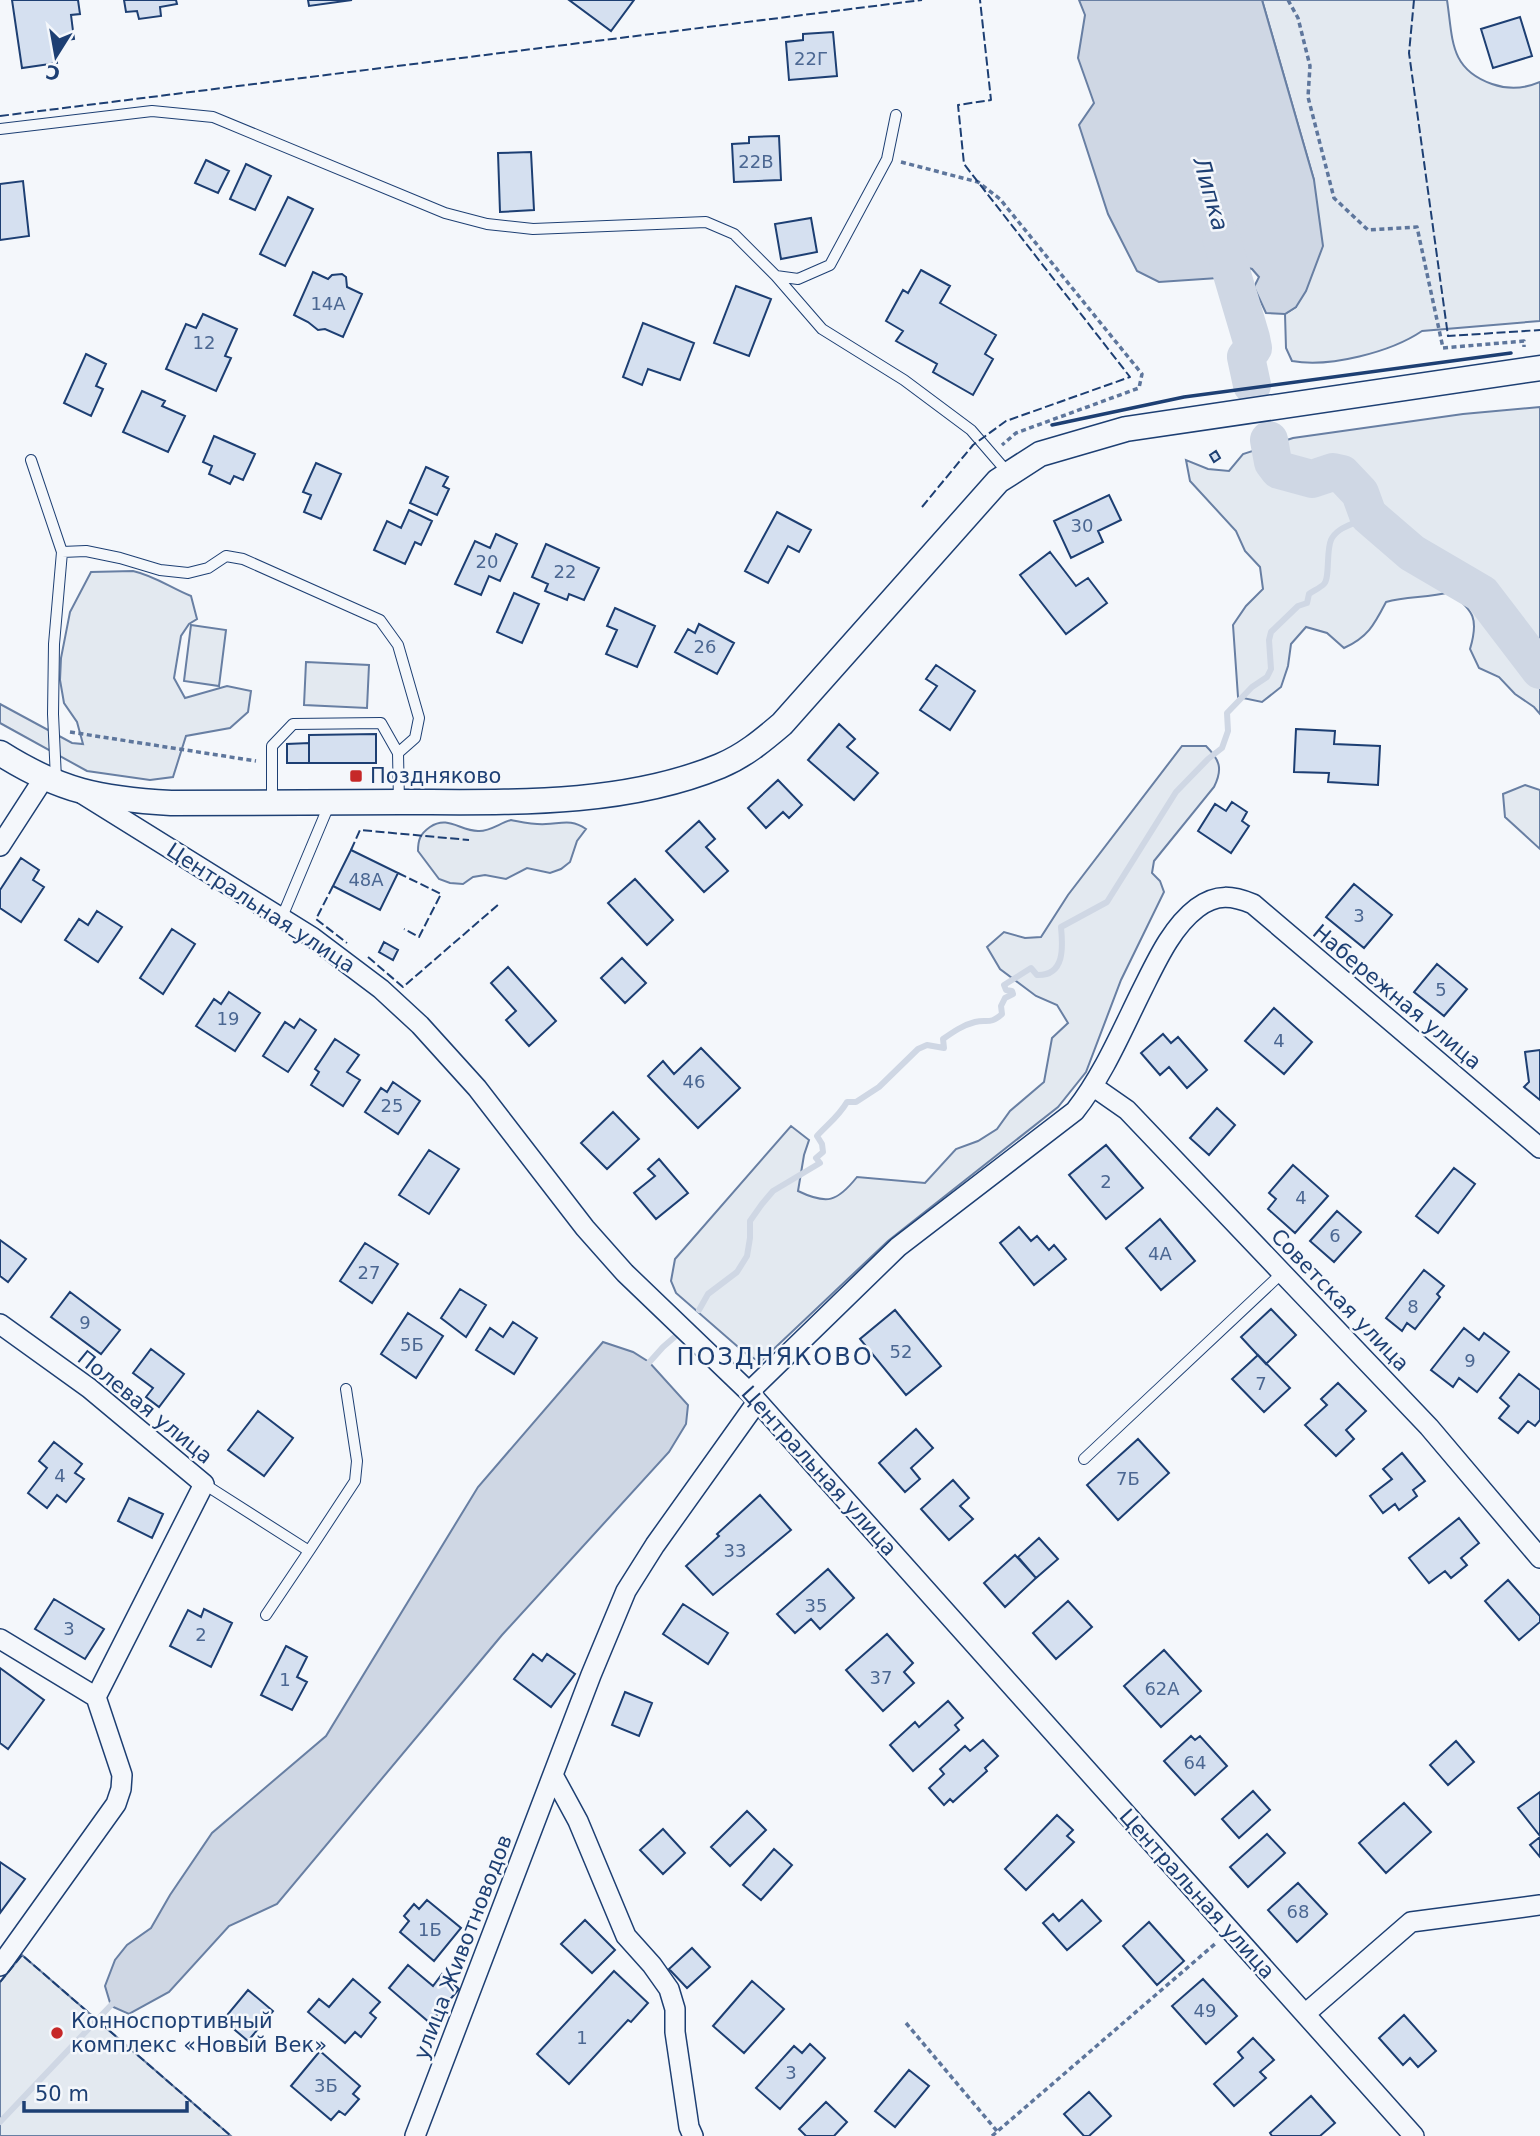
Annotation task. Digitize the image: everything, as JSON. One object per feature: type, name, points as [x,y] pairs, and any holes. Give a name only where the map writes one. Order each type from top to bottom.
[{"type":"street","points":[[0,846],[60,784],[125,801],[463,803],[588,797],[657,785],[720,766],[751,750],[782,724],[998,481],[1040,454],[1126,429],[1532,370]]},
{"type":"street","name":"Центральная улица","points":[[0,753],[60,784],[282,917],[334,952],[421,1025],[477,1088],[585,1228],[625,1273],[753,1397],[1414,2136]]},
{"type":"street","name":"Набережная улица","points":[[1217,898],[1233,897],[1253,904],[1540,1148]]},
{"type":"street","name":"улица Животноводов","points":[[415,2136],[591,1675],[626,1591],[655,1545],[753,1397],[898,1247],[1075,1111],[1094,1087],[1159,955],[1178,928],[1198,907],[1217,898]]},
{"type":"street","name":"Советская улица","points":[[1094,1087],[1127,1110],[1429,1427],[1540,1558]]},
{"type":"street","name":"Полевая улица","points":[[0,1324],[89,1388],[204,1484],[96,1696]]},
{"type":"street","points":[[0,1639],[96,1696],[122,1776],[116,1804],[0,1966]]},
{"type":"street","points":[[553,1774],[578,1821],[626,1936],[652,1965],[668,1989],[675,2009],[675,2032],[689,2133]]},
{"type":"street","points":[[1305,2014],[1411,1922],[1540,1905]]},
{"type":"lane","points":[[0,129],[152,111],[213,117],[445,213],[487,224],[533,229],[706,222],[734,234],[776,276],[822,329],[904,380],[971,430],[1009,474]]},
{"type":"lane","points":[[776,276],[798,279],[830,265],[887,159],[896,115]]},
{"type":"lane","points":[[31,460],[62,552],[54,644],[53,730],[60,784]]},
{"type":"lane","points":[[62,552],[86,551],[160,570],[188,573],[208,568],[226,556],[243,559],[380,620],[398,645],[419,718],[415,738],[398,753]]},
{"type":"lane","points":[[272,803],[272,746],[293,724],[381,723],[398,753],[399,802]]},
{"type":"lane","points":[[282,917],[330,803]]},
{"type":"lane","points":[[1084,1459],[1282,1273]]},
{"type":"lane","points":[[266,1615],[355,1481],[358,1461],[346,1389]]},
{"type":"lane","points":[[204,1484],[309,1551]]},
{"type":"path","points":[[1288,0],[1298,19],[1310,66],[1308,97],[1334,198],[1368,230],[1417,227],[1444,348],[1524,341],[1532,370]]},
{"type":"path","points":[[887,159],[978,182],[1000,199],[1142,374],[1139,388],[1016,433],[992,454]]},
{"type":"path","points":[[53,730],[272,764]]},
{"type":"path","points":[[992,2136],[1229,1930]]},
{"type":"path","points":[[906,2023],[997,2131]]},
{"type":"shaded area","points":[[1262,0],[1447,0],[1456,51],[1468,70],[1492,84],[1510,88],[1540,82],[1540,321],[1422,331],[1377,352],[1324,362],[1292,361],[1286,348],[1285,314],[1296,307],[1314,180]]},
{"type":"shaded area","points":[[1540,407],[1540,714],[1499,677],[1479,668],[1470,649],[1474,630],[1472,616],[1465,605],[1450,592],[1386,602],[1370,630],[1344,648],[1327,633],[1306,627],[1291,644],[1281,687],[1262,702],[1238,697],[1233,625],[1246,606],[1263,589],[1260,567],[1245,551],[1236,531],[1190,481],[1186,460],[1208,469],[1229,471],[1243,454],[1293,438],[1463,414]]},
{"type":"shaded area","points":[[133,571],[191,596],[197,619],[189,624],[181,636],[174,678],[185,698],[227,686],[251,691],[248,712],[230,728],[186,736],[173,777],[150,780],[87,771],[0,723],[0,704],[72,743],[83,744],[77,722],[64,703],[60,680],[61,658],[70,612],[91,572]]},
{"type":"shaded area","points":[[191,625],[226,630],[219,686],[184,681]]},
{"type":"shaded area","points":[[306,662],[369,665],[367,708],[304,705]]},
{"type":"shaded area","points":[[1182,746],[1206,746],[1217,760],[1219,775],[1214,787],[1154,861],[1152,873],[1160,881],[1164,892],[1121,980],[1086,1072],[1058,1107],[888,1241],[760,1362],[745,1353],[676,1293],[671,1281],[675,1259],[791,1126],[809,1140],[798,1191],[817,1198],[831,1199],[843,1192],[857,1177],[925,1183],[956,1149],[978,1141],[997,1129],[1010,1111],[1044,1082],[1052,1038],[1068,1023],[1057,1005],[1036,996],[1000,969],[987,947],[1004,932],[1025,938],[1041,937],[1068,895]]},
{"type":"shaded area","points":[[1525,785],[1540,790],[1540,849],[1505,817],[1503,794]]},
{"type":"shaded area","points":[[511,820],[537,824],[572,823],[586,829],[577,841],[570,862],[561,869],[550,873],[527,868],[506,879],[485,875],[473,877],[463,884],[450,883],[439,879],[418,851],[422,835],[436,824],[448,823],[482,831]]},
{"type":"shaded area","name":"Конноспортивный комплекс «Новый Век»","points":[[22,1955],[231,2136],[0,2136],[0,1982]]},
{"type":"water","points":[[1079,0],[1262,0],[1314,180],[1323,246],[1306,291],[1296,307],[1285,314],[1266,313],[1254,287],[1259,277],[1252,269],[1241,266],[1240,283],[1235,287],[1218,278],[1159,282],[1137,271],[1108,214],[1079,125],[1094,103],[1078,58],[1085,15]]},
{"type":"water","points":[[603,1342],[633,1352],[649,1362],[688,1405],[686,1424],[669,1452],[502,1635],[277,1904],[229,1926],[169,1992],[129,2014],[111,2006],[105,1986],[115,1960],[127,1945],[151,1928],[212,1833],[326,1736],[478,1487]]},
{"type":"building","points":[[12,0],[78,0],[80,14],[71,15],[74,39],[54,42],[57,63],[22,68]]},
{"type":"building","points":[[124,0],[176,0],[177,4],[160,7],[161,16],[139,19],[137,11],[126,12]]},
{"type":"building","points":[[308,0],[352,0],[309,6]]},
{"type":"building","points":[[569,0],[634,0],[611,31]]},
{"type":"building","points":[[1520,17],[1532,56],[1493,68],[1481,29]]},
{"type":"building","points":[[833,32],[837,76],[789,80],[786,42],[803,40],[803,34]]},
{"type":"building","points":[[779,136],[781,180],[734,182],[732,144],[749,143],[749,137]]},
{"type":"building","points":[[531,152],[534,210],[500,212],[498,153]]},
{"type":"building","points":[[206,160],[229,171],[218,193],[195,183]]},
{"type":"building","points":[[246,164],[271,176],[255,210],[230,199]]},
{"type":"building","points":[[23,181],[29,236],[0,240],[0,184]]},
{"type":"building","points":[[288,197],[313,209],[285,266],[260,254]]},
{"type":"building","points":[[811,218],[817,252],[781,259],[775,224]]},
{"type":"building","points":[[921,270],[950,286],[940,303],[996,335],[985,354],[993,359],[973,395],[933,372],[937,364],[896,341],[903,331],[886,321],[903,290],[908,293]]},
{"type":"building","points":[[313,272],[328,279],[332,275],[342,274],[346,277],[347,287],[362,294],[343,337],[325,329],[318,330],[294,315]]},
{"type":"building","points":[[736,286],[771,299],[749,356],[714,343]]},
{"type":"building","points":[[203,314],[237,329],[225,356],[231,358],[216,391],[166,369],[186,324],[196,328]]},
{"type":"building","points":[[643,323],[694,343],[680,380],[648,369],[642,385],[623,377]]},
{"type":"building","points":[[86,354],[106,364],[96,386],[103,389],[91,416],[64,403]]},
{"type":"building","points":[[142,391],[165,401],[162,406],[185,416],[168,452],[123,432]]},
{"type":"building","points":[[214,436],[255,454],[243,480],[234,476],[230,484],[209,474],[212,466],[203,462]]},
{"type":"building","points":[[1216,451],[1220,458],[1214,462],[1210,455]]},
{"type":"building","points":[[316,463],[341,474],[321,519],[304,512],[311,495],[303,492]]},
{"type":"building","points":[[426,467],[448,477],[443,486],[449,489],[437,515],[410,503]]},
{"type":"building","points":[[1109,495],[1121,520],[1098,531],[1103,542],[1071,558],[1054,521]]},
{"type":"building","points":[[409,510],[432,521],[421,545],[415,542],[405,564],[374,550],[387,521],[401,528]]},
{"type":"building","points":[[777,512],[811,530],[799,552],[788,546],[768,583],[745,571]]},
{"type":"building","points":[[496,534],[517,544],[500,581],[489,576],[481,595],[455,584],[475,541],[490,548]]},
{"type":"building","points":[[546,544],[599,568],[584,600],[569,594],[567,600],[545,591],[548,584],[532,577]]},
{"type":"building","points":[[1050,552],[1076,586],[1088,578],[1107,603],[1066,634],[1020,575]]},
{"type":"building","points":[[514,593],[539,604],[522,643],[497,632]]},
{"type":"building","points":[[615,608],[655,626],[637,667],[606,654],[617,630],[607,626]]},
{"type":"building","points":[[699,624],[734,643],[717,674],[675,652],[688,629],[695,633]]},
{"type":"building","points":[[936,665],[975,691],[950,730],[920,710],[937,686],[926,679]]},
{"type":"building","points":[[839,724],[855,739],[847,747],[878,773],[854,800],[808,760]]},
{"type":"building","points":[[1296,729],[1335,731],[1334,744],[1380,746],[1378,785],[1328,782],[1329,773],[1294,772]]},
{"type":"building","points":[[376,734],[376,763],[309,763],[309,735]]},
{"type":"building","points":[[309,743],[309,763],[287,763],[287,744]]},
{"type":"building","points":[[778,780],[802,805],[789,818],[783,812],[766,828],[748,808]]},
{"type":"building","points":[[1232,802],[1247,812],[1242,821],[1249,826],[1231,853],[1198,831],[1215,804],[1226,811]]},
{"type":"building","points":[[699,821],[715,839],[706,847],[728,871],[704,892],[666,851]]},
{"type":"building","points":[[351,850],[398,873],[380,910],[333,886]]},
{"type":"building","points":[[21,858],[39,870],[33,880],[44,887],[21,922],[0,908],[0,890]]},
{"type":"building","points":[[635,879],[673,920],[647,945],[608,903]]},
{"type":"building","points":[[1354,884],[1392,915],[1364,948],[1326,917]]},
{"type":"building","points":[[97,911],[122,927],[98,962],[65,940],[79,919],[88,925]]},
{"type":"building","points":[[172,929],[195,944],[163,994],[140,978]]},
{"type":"building","points":[[384,942],[398,950],[393,960],[379,952]]},
{"type":"building","points":[[622,958],[646,983],[625,1003],[601,978]]},
{"type":"building","points":[[1437,964],[1467,989],[1444,1016],[1414,992]]},
{"type":"building","points":[[508,967],[556,1021],[529,1046],[506,1020],[516,1011],[491,983]]},
{"type":"building","points":[[229,992],[260,1013],[235,1051],[196,1026],[214,999],[221,1004]]},
{"type":"building","points":[[1274,1008],[1312,1042],[1284,1074],[1245,1041]]},
{"type":"building","points":[[300,1019],[316,1030],[288,1072],[263,1056],[285,1022],[294,1028]]},
{"type":"building","points":[[1163,1034],[1171,1043],[1178,1037],[1207,1070],[1187,1088],[1169,1067],[1160,1075],[1141,1053]]},
{"type":"building","points":[[335,1039],[359,1055],[347,1072],[360,1080],[343,1106],[311,1085],[319,1072],[315,1069]]},
{"type":"building","points":[[701,1048],[740,1088],[698,1128],[648,1076],[663,1061],[674,1074]]},
{"type":"building","points":[[1540,1050],[1540,1100],[1524,1087],[1529,1082],[1525,1052]]},
{"type":"building","points":[[393,1082],[420,1101],[398,1134],[365,1112],[381,1088],[387,1092]]},
{"type":"building","points":[[1217,1108],[1235,1125],[1209,1155],[1190,1138]]},
{"type":"building","points":[[613,1112],[639,1139],[607,1169],[581,1143]]},
{"type":"building","points":[[1106,1145],[1143,1188],[1106,1219],[1069,1175]]},
{"type":"building","points":[[429,1150],[459,1169],[429,1214],[399,1195]]},
{"type":"building","points":[[659,1159],[688,1193],[656,1219],[634,1193],[655,1176],[648,1169]]},
{"type":"building","points":[[1293,1165],[1328,1196],[1295,1233],[1268,1209],[1276,1199],[1269,1193]]},
{"type":"building","points":[[1454,1168],[1475,1184],[1438,1233],[1416,1216]]},
{"type":"building","points":[[1337,1211],[1361,1232],[1334,1262],[1310,1241]]},
{"type":"building","points":[[1160,1219],[1195,1261],[1161,1290],[1126,1248]]},
{"type":"building","points":[[1019,1227],[1031,1241],[1037,1236],[1049,1250],[1054,1245],[1066,1259],[1034,1285],[1000,1243]]},
{"type":"building","points":[[0,1240],[26,1259],[8,1282],[0,1276]]},
{"type":"building","points":[[365,1243],[398,1264],[372,1303],[340,1281]]},
{"type":"building","points":[[1424,1270],[1444,1286],[1437,1294],[1440,1297],[1415,1329],[1407,1323],[1402,1331],[1386,1318]]},
{"type":"building","points":[[460,1289],[486,1305],[466,1337],[441,1318]]},
{"type":"building","points":[[70,1292],[120,1330],[101,1354],[51,1317]]},
{"type":"building","points":[[1271,1309],[1296,1335],[1266,1364],[1241,1337]]},
{"type":"building","points":[[895,1310],[941,1366],[906,1395],[860,1339]]},
{"type":"building","points":[[408,1313],[443,1336],[416,1378],[381,1354]]},
{"type":"building","points":[[513,1322],[537,1338],[514,1374],[476,1350],[490,1328],[503,1337]]},
{"type":"building","points":[[1464,1328],[1479,1340],[1484,1333],[1509,1352],[1477,1392],[1459,1378],[1453,1387],[1431,1370]]},
{"type":"building","points":[[151,1349],[184,1374],[159,1407],[146,1397],[153,1388],[133,1373]]},
{"type":"building","points":[[1258,1355],[1290,1388],[1264,1412],[1232,1379]]},
{"type":"building","points":[[1519,1374],[1540,1390],[1540,1420],[1535,1426],[1528,1421],[1518,1433],[1499,1418],[1509,1406],[1500,1398]]},
{"type":"building","points":[[1338,1383],[1366,1411],[1346,1430],[1354,1439],[1336,1456],[1305,1425],[1327,1405],[1321,1399]]},
{"type":"building","points":[[258,1411],[293,1438],[264,1476],[228,1450]]},
{"type":"building","points":[[916,1429],[933,1448],[911,1468],[920,1479],[905,1492],[879,1463]]},
{"type":"building","points":[[1138,1439],[1169,1473],[1118,1520],[1087,1485]]},
{"type":"building","points":[[54,1442],[82,1464],[75,1473],[84,1479],[66,1502],[57,1495],[47,1508],[28,1493],[47,1468],[39,1461]]},
{"type":"building","points":[[1402,1453],[1425,1481],[1413,1490],[1417,1496],[1399,1510],[1395,1504],[1383,1513],[1370,1496],[1392,1479],[1383,1469]]},
{"type":"building","points":[[953,1480],[969,1498],[960,1506],[973,1519],[949,1540],[921,1509]]},
{"type":"building","points":[[760,1495],[791,1530],[713,1595],[686,1566]]},
{"type":"building","points":[[129,1498],[163,1514],[152,1538],[118,1521]]},
{"type":"building","points":[[1459,1518],[1479,1543],[1461,1558],[1467,1565],[1451,1578],[1445,1571],[1429,1583],[1409,1558]]},
{"type":"building","points":[[1039,1538],[1058,1559],[1036,1578],[1018,1557]]},
{"type":"building","points":[[1015,1555],[1036,1578],[1005,1607],[984,1583]]},
{"type":"building","points":[[828,1569],[854,1598],[820,1629],[811,1619],[795,1633],[777,1614]]},
{"type":"building","points":[[1508,1580],[1540,1616],[1540,1622],[1519,1640],[1485,1601]]},
{"type":"building","points":[[54,1599],[104,1629],[85,1659],[35,1629]]},
{"type":"building","points":[[1068,1601],[1092,1627],[1056,1659],[1033,1633]]},
{"type":"building","points":[[683,1604],[728,1633],[708,1664],[663,1634]]},
{"type":"building","points":[[204,1609],[232,1623],[211,1667],[170,1646],[188,1610],[201,1617]]},
{"type":"building","points":[[887,1634],[913,1663],[904,1672],[914,1683],[883,1711],[846,1670]]},
{"type":"building","points":[[286,1646],[307,1657],[297,1677],[307,1682],[292,1710],[261,1695]]},
{"type":"building","points":[[1164,1650],[1201,1691],[1161,1727],[1124,1686]]},
{"type":"building","points":[[533,1654],[542,1661],[547,1654],[575,1674],[551,1707],[514,1679]]},
{"type":"building","points":[[0,1668],[44,1700],[8,1749],[0,1743]]},
{"type":"building","points":[[625,1692],[652,1703],[639,1736],[612,1725]]},
{"type":"building","points":[[948,1701],[963,1718],[955,1725],[959,1730],[913,1771],[890,1745],[915,1722],[919,1727]]},
{"type":"building","points":[[1191,1736],[1195,1740],[1200,1736],[1227,1766],[1195,1795],[1164,1761]]},
{"type":"building","points":[[983,1740],[998,1756],[985,1768],[987,1771],[953,1802],[950,1799],[944,1805],[929,1788],[944,1774],[940,1769],[965,1746],[970,1751]]},
{"type":"building","points":[[1456,1741],[1474,1762],[1448,1785],[1430,1765]]},
{"type":"building","points":[[1253,1791],[1270,1810],[1239,1838],[1222,1819]]},
{"type":"building","points":[[1540,1792],[1540,1836],[1518,1808]]},
{"type":"building","points":[[1404,1803],[1431,1832],[1386,1873],[1359,1843]]},
{"type":"building","points":[[747,1811],[766,1830],[730,1866],[711,1847]]},
{"type":"building","points":[[1057,1815],[1073,1830],[1067,1836],[1074,1842],[1026,1890],[1005,1869]]},
{"type":"building","points":[[663,1829],[685,1853],[663,1874],[640,1850]]},
{"type":"building","points":[[1267,1834],[1285,1853],[1248,1887],[1230,1867]]},
{"type":"building","points":[[1540,1837],[1540,1857],[1530,1845]]},
{"type":"building","points":[[774,1849],[792,1865],[761,1900],[743,1885]]},
{"type":"building","points":[[0,1862],[25,1879],[0,1913]]},
{"type":"building","points":[[1298,1883],[1327,1914],[1297,1942],[1268,1910]]},
{"type":"building","points":[[427,1900],[461,1928],[434,1961],[400,1932],[409,1921],[404,1916],[414,1904],[419,1909]]},
{"type":"building","points":[[1082,1900],[1101,1921],[1067,1950],[1043,1923],[1053,1914],[1059,1921]]},
{"type":"building","points":[[585,1920],[615,1950],[592,1973],[561,1944]]},
{"type":"building","points":[[1149,1922],[1184,1961],[1157,1985],[1123,1946]]},
{"type":"building","points":[[692,1948],[710,1967],[687,1988],[669,1969]]},
{"type":"building","points":[[408,1965],[433,1986],[442,1974],[459,1989],[430,2023],[389,1988]]},
{"type":"building","points":[[614,1971],[648,2003],[631,2022],[628,2020],[569,2084],[537,2054]]},
{"type":"building","points":[[353,1979],[380,2002],[370,2013],[376,2018],[361,2037],[355,2032],[345,2043],[308,2012],[319,1999],[329,2007]]},
{"type":"building","points":[[1203,1979],[1237,2016],[1206,2044],[1172,2006]]},
{"type":"building","points":[[752,1981],[784,2009],[744,2053],[713,2026]]},
{"type":"building","points":[[248,1990],[273,2011],[248,2041],[223,2020]]},
{"type":"building","points":[[1404,2015],[1436,2051],[1418,2067],[1410,2058],[1403,2065],[1379,2038]]},
{"type":"building","points":[[1253,2038],[1274,2060],[1260,2072],[1266,2078],[1234,2106],[1214,2084],[1243,2058],[1238,2052]]},
{"type":"building","points":[[810,2044],[825,2058],[780,2109],[756,2088],[794,2046],[802,2053]]},
{"type":"building","points":[[320,2051],[360,2086],[353,2094],[359,2099],[345,2115],[339,2111],[331,2120],[291,2086]]},
{"type":"building","points":[[909,2070],[929,2086],[895,2127],[875,2111]]},
{"type":"building","points":[[1089,2092],[1111,2116],[1089,2136],[1084,2136],[1064,2114]]},
{"type":"building","points":[[1311,2096],[1335,2123],[1320,2136],[1272,2136],[1270,2133]]},
{"type":"building","points":[[826,2102],[847,2122],[834,2136],[806,2136],[799,2129]]},
{"type":"waterway","name":"Липка","points":[[1221,237],[1251,338],[1253,348],[1246,357],[1252,385]]},
{"type":"waterway","name":"Липка","points":[[1269,440],[1273,462],[1279,470],[1312,479],[1333,472],[1342,474],[1360,493],[1368,515],[1412,553],[1482,594],[1540,670]]},
{"type":"waterway","points":[[699,1310],[708,1294],[737,1272],[747,1256],[750,1221],[762,1204],[773,1191],[820,1163],[816,1158],[823,1152],[817,1136],[847,1102],[856,1102],[879,1087],[918,1049],[927,1045],[944,1048],[943,1039],[958,1029],[998,1017],[1002,1014],[1001,1006],[1005,998],[1013,994],[1012,991],[1006,990],[1004,985],[1031,968],[1037,975],[1053,971],[1062,951],[1061,927],[1107,902],[1176,792],[1222,748],[1228,731],[1227,713],[1252,687],[1267,677],[1271,669],[1271,632],[1298,606],[1307,603],[1309,594],[1326,581],[1330,545],[1334,535],[1368,515]]},
{"type":"waterway","points":[[646,1366],[678,1334]]},
{"type":"waterway","points":[[0,2122],[114,2002]]},
{"type":"fence","points":[[0,116],[922,0]]},
{"type":"fence","points":[[922,507],[973,445],[1006,421],[1130,377],[964,164],[958,105],[991,100],[980,0]]},
{"type":"fence","points":[[1414,0],[1409,53],[1448,336],[1540,330]]},
{"type":"fence","points":[[351,850],[360,830],[469,840]]},
{"type":"fence","points":[[398,873],[441,894],[419,937],[404,929]]},
{"type":"fence","points":[[333,886],[316,919],[347,943]]},
{"type":"fence","points":[[368,957],[403,987],[499,904]]},
{"type":"fence","points":[[0,1982],[22,1955],[231,2136]]},
{"type":"wall","points":[[1052,425],[1184,397],[1511,353]]},
{"type":"place","name":"Поздняково","points":[[356,776]]},
{"type":"place","name":"Конноспортивный комплекс «Новый Век»","points":[[57,2033]]},
{"type":"district","name":"ПОЗДНЯКОВО","points":[[775,1357]]}]
